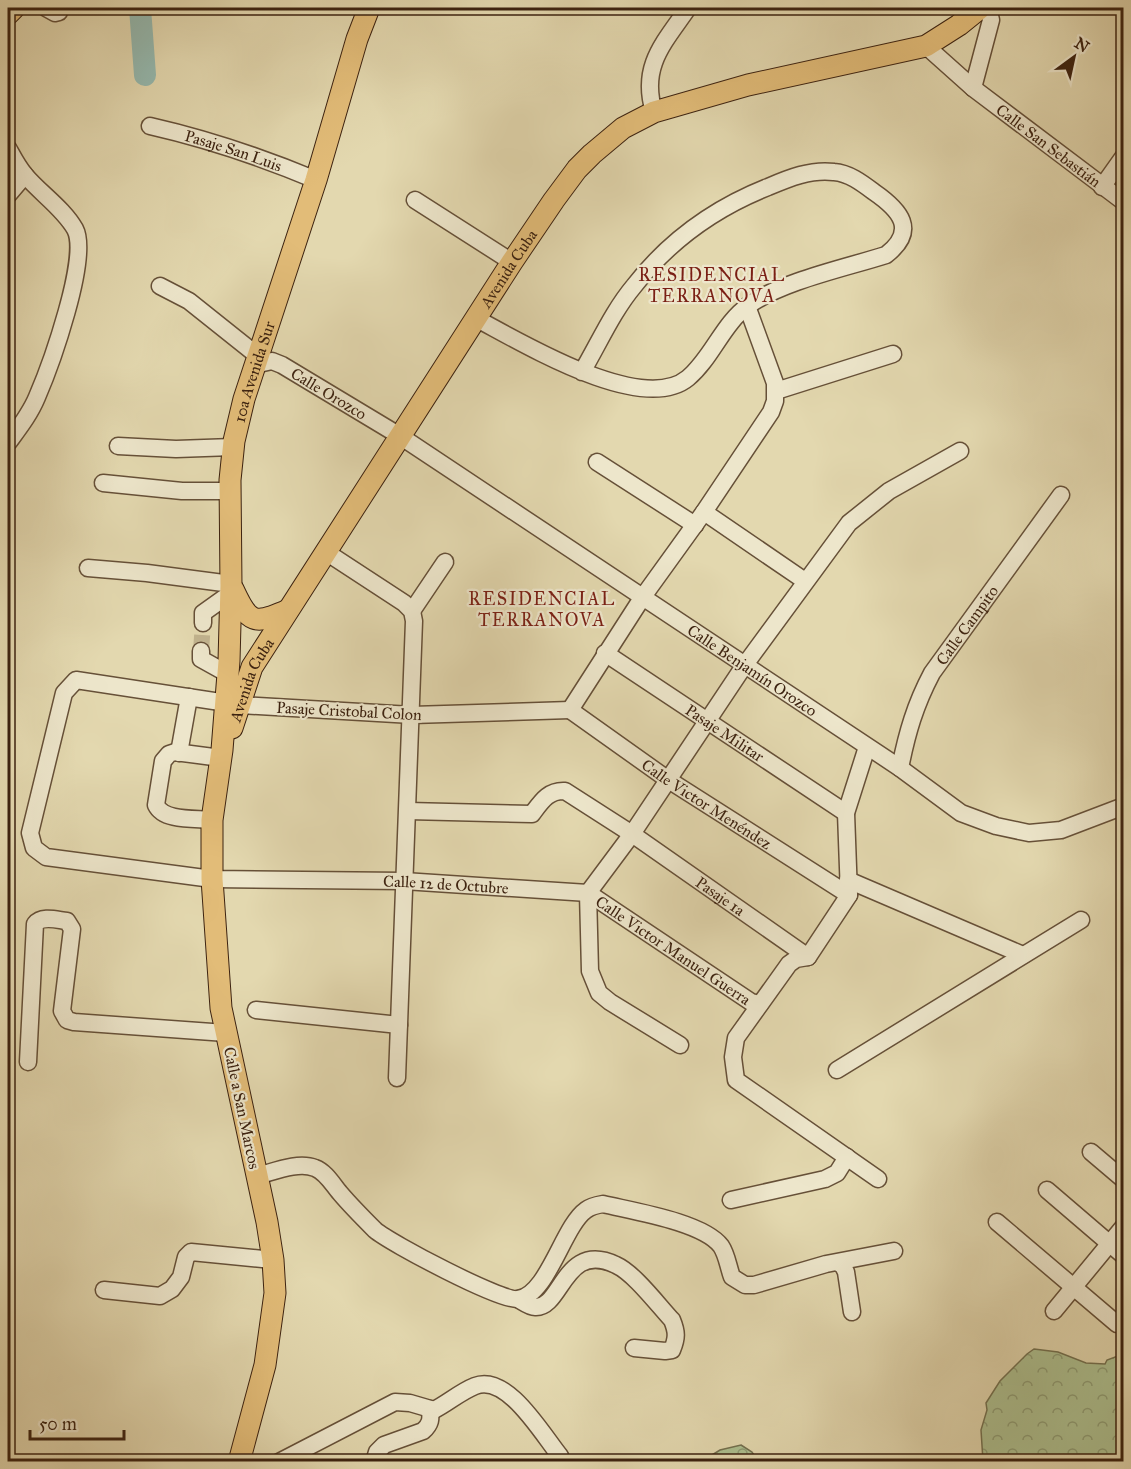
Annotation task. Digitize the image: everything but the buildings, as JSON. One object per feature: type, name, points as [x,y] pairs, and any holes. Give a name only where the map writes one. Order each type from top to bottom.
[{"type":"main road","name":"10a Avenida Sur","points":[[233,704],[228,674],[231,588],[230,491],[233,447],[256,360],[316,180],[357,39],[369,8]]},
{"type":"main road","name":"Avenida Cuba","points":[[221,754],[233,704],[252,667],[512,262],[554,200],[592,154],[623,128],[654,112],[748,85],[926,45],[959,25],[980,8]]},
{"type":"main road","points":[[231,588],[244,611],[256,619],[269,618],[288,610]]},
{"type":"main road","name":"Calle a San Marcos","points":[[221,754],[213,820],[212,879],[221,1008],[273,1260],[274,1293],[265,1365],[239,1461]]},
{"type":"street","points":[[654,112],[650,97],[650,76],[654,58],[688,8]]},
{"type":"street","points":[[973,88],[991,20],[986,8]]},
{"type":"street","name":"Calle San Sebastián","points":[[926,45],[973,88],[1124,202]]},
{"type":"street","name":"Pasaje San Luis","points":[[150,126],[201,138],[270,161],[316,180]]},
{"type":"street","points":[[8,148],[25,175],[67,219],[79,240],[75,273],[60,335],[37,397],[25,420],[8,443]]},
{"type":"street","points":[[1102,187],[1124,156]]},
{"type":"street","points":[[477,319],[582,372],[617,384],[646,389],[675,385],[685,381],[696,371],[747,306],[784,287],[886,255],[899,243],[904,223],[891,204],[862,183],[848,175],[834,171],[794,176],[747,195],[702,221],[663,252],[632,287],[582,372]]},
{"type":"street","points":[[8,195],[25,175]]},
{"type":"street","points":[[415,200],[512,262]]},
{"type":"street","points":[[160,286],[189,301],[256,360]]},
{"type":"street","points":[[570,710],[642,598],[700,519],[771,412],[776,391],[775,382],[747,306]]},
{"type":"street","points":[[776,391],[893,354]]},
{"type":"street","name":"Calle Orozco","points":[[256,360],[272,361],[282,365],[400,436]]},
{"type":"street","name":"Calle Benjamín Orozco","points":[[400,436],[900,768],[961,813],[996,826],[1029,833],[1061,830],[1124,806]]},
{"type":"street","points":[[118,446],[176,449],[233,447]]},
{"type":"street","points":[[680,1045],[599,993],[590,971],[588,893],[632,834],[744,666],[804,581],[849,523],[889,491],[960,451]]},
{"type":"street","points":[[597,462],[700,519],[804,581]]},
{"type":"street","points":[[103,483],[182,491],[230,491]]},
{"type":"street","name":"Calle Campito","points":[[900,768],[907,732],[917,700],[932,673],[1061,495]]},
{"type":"street","points":[[326,552],[404,603],[412,610],[414,621],[398,1078]]},
{"type":"street","points":[[412,610],[445,562]]},
{"type":"street","points":[[88,568],[147,573],[231,588]]},
{"type":"street","points":[[203,623],[204,613],[231,588]]},
{"type":"street","points":[[201,651],[201,659],[228,674]]},
{"type":"street","name":"Pasaje Militar","points":[[605,653],[846,813]]},
{"type":"street","name":"Pasaje Cristobal Colon","points":[[34,848],[30,833],[64,693],[76,680],[233,704],[412,715],[570,710]]},
{"type":"street","points":[[179,753],[189,697]]},
{"type":"street","name":"Calle Victor Menéndez","points":[[570,710],[667,779],[848,888],[1023,955]]},
{"type":"street","points":[[867,747],[846,813],[848,888],[808,957],[796,959],[789,964],[736,1038],[733,1057],[736,1080],[879,1179]]},
{"type":"street","points":[[213,820],[176,817],[158,810],[156,805],[163,761],[169,754],[221,754]]},
{"type":"street","name":"Pasaje 1a","points":[[408,811],[532,814],[548,795],[557,791],[565,791],[632,834],[808,957]]},
{"type":"street","name":"Calle 12 de Octubre","points":[[34,848],[46,857],[212,879],[404,881],[588,893]]},
{"type":"street","name":"Calle Victor Manuel Guerra","points":[[588,893],[751,1002],[760,1004]]},
{"type":"street","points":[[28,1062],[35,924],[38,920],[43,919],[67,921],[72,928],[62,1011],[67,1020],[226,1033]]},
{"type":"street","points":[[837,1071],[1081,920]]},
{"type":"street","points":[[256,1010],[399,1025]]},
{"type":"street","points":[[1091,1152],[1124,1180]]},
{"type":"street","points":[[731,1200],[825,1179],[837,1173],[847,1157]]},
{"type":"street","points":[[256,1176],[294,1167],[314,1167],[325,1175],[358,1214],[378,1232],[485,1291],[509,1299],[518,1299],[528,1295],[540,1283],[580,1215],[593,1206],[603,1204],[695,1228],[719,1244],[725,1254],[732,1277],[745,1285],[754,1286],[826,1264],[894,1251]]},
{"type":"street","points":[[1047,1190],[1124,1256]]},
{"type":"street","points":[[997,1222],[1117,1324]]},
{"type":"street","points":[[1054,1311],[1124,1226]]},
{"type":"street","points":[[104,1290],[160,1296],[172,1288],[181,1277],[186,1257],[191,1252],[273,1260]]},
{"type":"street","points":[[518,1299],[534,1307],[541,1306],[549,1302],[568,1272],[579,1264],[591,1260],[603,1260],[618,1265],[672,1320],[676,1329],[677,1338],[672,1350],[634,1347]]},
{"type":"street","points":[[839,1263],[846,1272],[852,1312]]},
{"type":"street","points":[[279,1461],[395,1402],[410,1403],[434,1410],[476,1386],[488,1383],[501,1388],[515,1399],[560,1456],[560,1461]]},
{"type":"street","points":[[374,1461],[377,1452],[384,1445],[423,1431],[428,1427],[431,1422],[430,1409]]},
{"type":"green space","points":[[1034,1349],[1058,1352],[1086,1363],[1105,1364],[1107,1360],[1123,1354],[1123,1461],[983,1461],[981,1430],[987,1410],[986,1403],[1000,1381]]},
{"type":"green space","points":[[741,1445],[752,1452],[758,1461],[702,1461],[720,1450]]},
{"type":"waterway","points":[[140,8],[145,75]]},
{"type":"tunnel","points":[[201,651],[203,623]]},
{"type":"district","name":"RESIDENCIAL TERRANOVA","points":[[712,285]]},
{"type":"district","name":"RESIDENCIAL TERRANOVA","points":[[542,609]]}]
